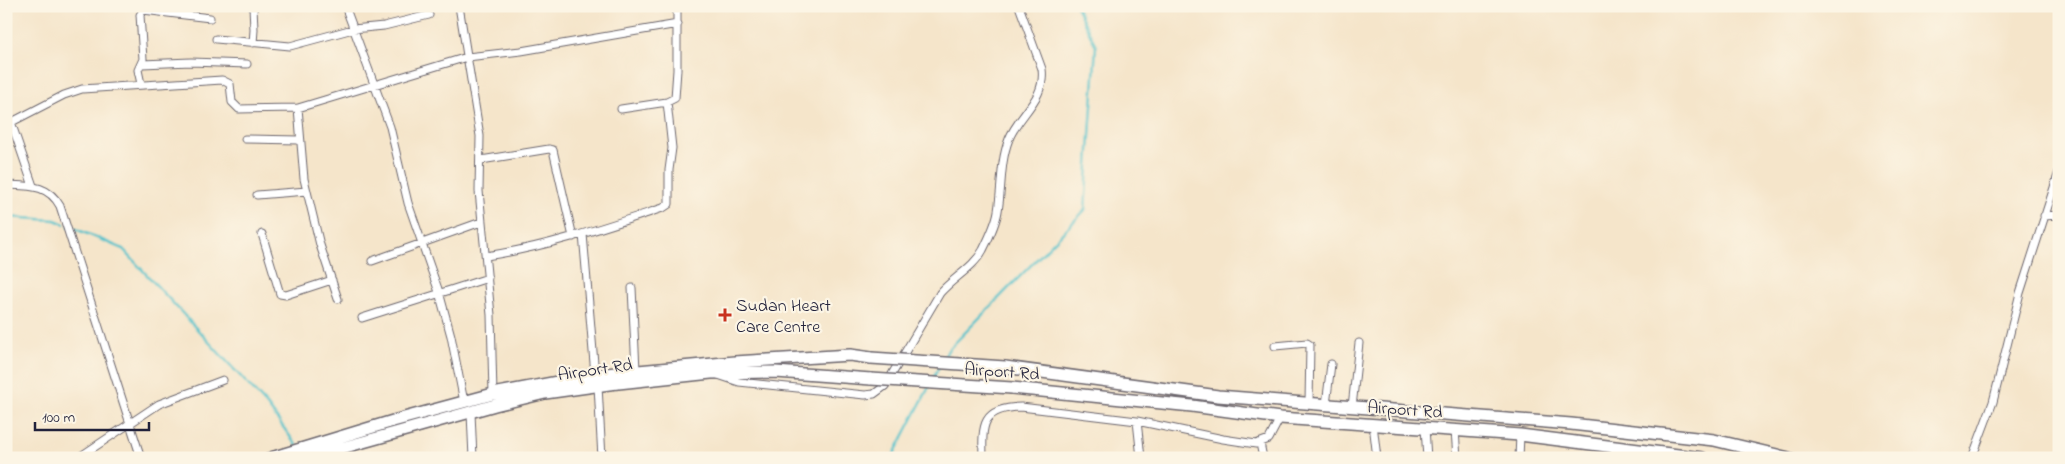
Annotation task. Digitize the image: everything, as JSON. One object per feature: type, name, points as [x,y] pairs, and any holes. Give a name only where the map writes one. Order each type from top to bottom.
[{"type":"main road","points":[[273,457],[333,445],[393,421],[493,394],[596,380],[636,370],[850,355],[1004,367],[1218,396],[1571,424],[1704,439],[1788,458]]},
{"type":"main road","name":"Airport Rd","points":[[306,458],[333,445],[596,380],[713,372],[776,372],[1012,388],[1192,406],[1280,418],[1520,435],[1702,458]]},
{"type":"street","points":[[253,6],[253,43]]},
{"type":"street","points":[[346,6],[390,127],[408,203],[439,292],[454,349],[464,402]]},
{"type":"street","points":[[459,6],[478,119],[481,160],[479,191],[491,315],[493,394]]},
{"type":"street","points":[[621,109],[667,102],[672,100],[676,94],[677,6]]},
{"type":"street","points":[[713,372],[739,382],[865,395],[874,394],[885,386],[940,293],[952,280],[973,263],[982,251],[995,221],[998,211],[1002,163],[1010,138],[1039,94],[1043,78],[1042,69],[1018,6]]},
{"type":"street","points":[[140,84],[138,70],[142,64],[140,15],[143,10],[210,18]]},
{"type":"street","points":[[216,39],[290,46],[353,29],[384,26],[429,15]]},
{"type":"street","points":[[33,186],[9,123],[72,91],[92,87],[222,80],[230,84],[232,102],[239,108],[298,108],[467,57],[520,51],[678,24]]},
{"type":"street","points":[[142,64],[191,62],[247,64]]},
{"type":"street","points":[[486,256],[524,250],[573,237],[663,208],[669,204],[669,170],[672,148],[667,102]]},
{"type":"street","points":[[298,108],[302,173],[320,245],[338,299]]},
{"type":"street","points":[[245,139],[299,140]]},
{"type":"street","points":[[481,160],[549,149],[553,150],[573,237]]},
{"type":"street","points":[[1972,458],[1993,402],[2020,293],[2059,172]]},
{"type":"street","points":[[6,185],[33,186],[51,193],[60,206],[141,458]]},
{"type":"street","points":[[257,195],[307,190]]},
{"type":"street","points":[[2044,216],[2059,215]]},
{"type":"street","points":[[372,261],[481,222]]},
{"type":"street","points":[[262,234],[280,294],[286,295],[332,280]]},
{"type":"street","points":[[583,234],[602,458]]},
{"type":"street","points":[[362,318],[488,278]]},
{"type":"street","points":[[632,288],[636,370]]},
{"type":"street","points":[[1276,346],[1307,343],[1310,345],[1309,404]]},
{"type":"street","points":[[1352,407],[1359,343]]},
{"type":"street","points":[[1326,405],[1331,364]]},
{"type":"street","points":[[78,458],[159,404],[223,380]]},
{"type":"street","points":[[983,458],[983,429],[986,420],[992,414],[1007,408],[1137,421],[1223,439],[1260,443],[1269,439],[1280,418]]},
{"type":"street","points":[[471,412],[473,458]]},
{"type":"street","points":[[1137,421],[1141,458]]},
{"type":"street","points":[[1373,424],[1377,458]]},
{"type":"street","points":[[1426,428],[1427,458]]},
{"type":"street","points":[[1455,430],[1456,458]]},
{"type":"street","points":[[1519,458],[1520,435]]},
{"type":"street","points":[[1260,443],[1263,458]]},
{"type":"waterway","points":[[943,360],[948,350],[1085,210],[1096,46],[1076,6]]},
{"type":"waterway","points":[[6,217],[55,220],[64,224]]},
{"type":"waterway","points":[[69,226],[123,249],[267,405],[297,446]]},
{"type":"waterway","points":[[932,380],[939,367]]},
{"type":"waterway","points":[[892,458],[929,387]]},
{"type":"place","name":"Sudan Heart Care Centre","points":[[725,315]]}]
